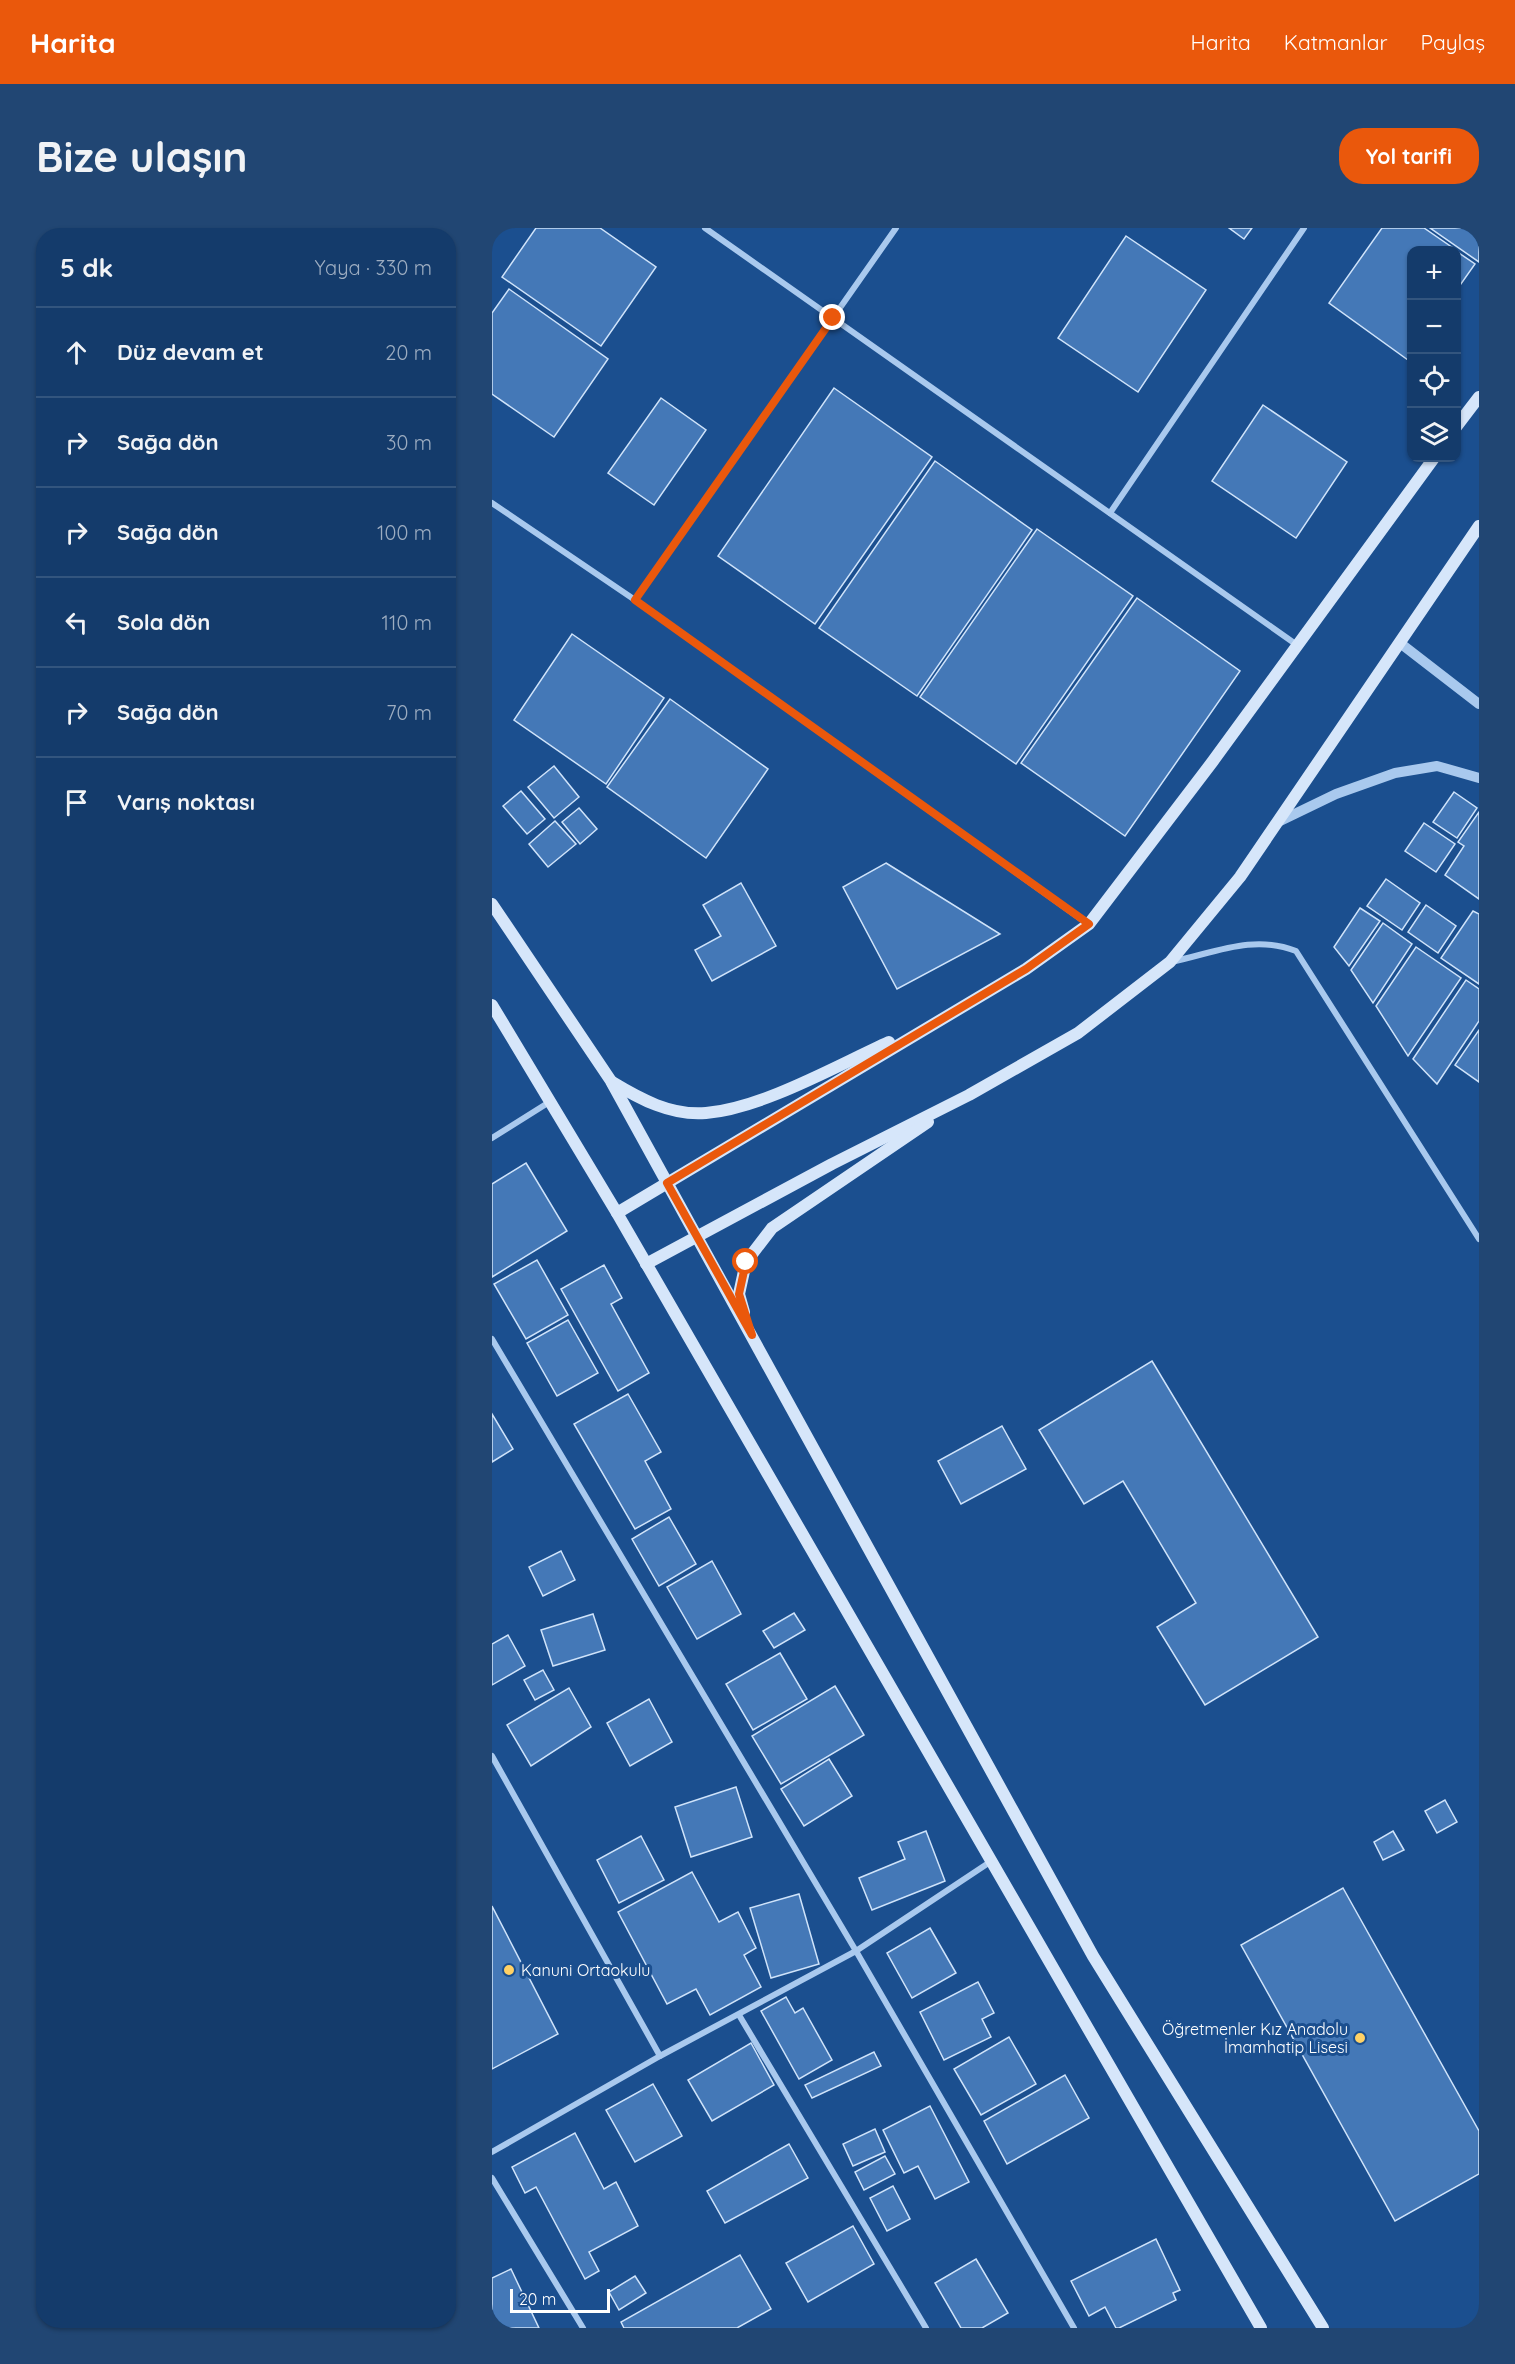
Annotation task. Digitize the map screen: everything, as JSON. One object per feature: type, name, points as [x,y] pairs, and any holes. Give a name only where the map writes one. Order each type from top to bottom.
[{"type":"main road","points":[[1461,420],[1479,397]]},
{"type":"main road","points":[[617,1213],[1026,969],[1089,924],[1213,762],[1431,462]]},
{"type":"main road","points":[[646,1264],[832,1164],[969,1095],[1078,1033],[1170,962],[1240,877],[1479,526]]},
{"type":"main road","points":[[492,904],[611,1081],[695,1238],[752,1335],[1093,1956],[1323,2328]]},
{"type":"main road","points":[[492,1005],[552,1101],[1261,2328]]},
{"type":"main road","points":[[611,1081],[637,1098],[666,1109],[705,1113],[755,1102],[936,1021]]},
{"type":"main road","points":[[752,1335],[739,1294],[746,1262],[772,1228],[969,1095]]},
{"type":"street","points":[[705,228],[1298,645]]},
{"type":"street","points":[[635,600],[896,228]]},
{"type":"street","points":[[1110,513],[1304,228]]},
{"type":"street","points":[[492,503],[635,600],[1089,924]]},
{"type":"street","points":[[1400,644],[1479,704]]},
{"type":"street","points":[[1278,822],[1327,798],[1395,773],[1437,766],[1479,778]]},
{"type":"street","points":[[1170,962],[1249,943],[1277,943],[1296,951],[1479,1239]]},
{"type":"street","points":[[492,1137],[552,1101]]},
{"type":"street","points":[[492,1339],[856,1951],[1074,2328]]},
{"type":"street","points":[[492,1756],[660,2056]]},
{"type":"street","points":[[492,2152],[660,2056],[856,1951],[990,1862]]},
{"type":"street","points":[[739,2015],[926,2328]]},
{"type":"street","points":[[492,2178],[583,2328]]},
{"type":"building","points":[[536,228],[600,228],[656,267],[601,346],[502,277]]},
{"type":"building","points":[[1229,228],[1252,228],[1244,239]]},
{"type":"building","points":[[1382,228],[1424,228],[1450,246],[1407,246],[1407,359],[1329,303]]},
{"type":"building","points":[[1430,228],[1479,228],[1479,262],[1461,250],[1461,246],[1456,246]]},
{"type":"building","points":[[1126,236],[1206,290],[1138,392],[1058,338]]},
{"type":"building","points":[[1461,254],[1475,264],[1461,284]]},
{"type":"building","points":[[509,289],[608,359],[554,437],[492,394],[492,313]]},
{"type":"building","points":[[834,388],[932,457],[815,624],[718,556]]},
{"type":"building","points":[[661,398],[706,430],[654,505],[608,473]]},
{"type":"building","points":[[1263,405],[1347,462],[1296,538],[1212,481]]},
{"type":"building","points":[[935,461],[1032,530],[917,696],[819,628]]},
{"type":"building","points":[[1037,529],[1133,596],[1016,764],[920,697]]},
{"type":"building","points":[[1137,598],[1240,671],[1125,836],[1021,763]]},
{"type":"building","points":[[572,634],[664,698],[606,784],[514,720]]},
{"type":"building","points":[[670,699],[768,769],[706,858],[607,787]]},
{"type":"building","points":[[554,766],[579,797],[554,818],[528,787]]},
{"type":"building","points":[[521,791],[545,819],[527,834],[503,806]]},
{"type":"building","points":[[1454,792],[1477,808],[1457,838],[1433,822]]},
{"type":"building","points":[[579,808],[597,829],[580,844],[562,822]]},
{"type":"building","points":[[1479,812],[1479,899],[1445,875],[1464,846],[1458,842]]},
{"type":"building","points":[[555,821],[576,844],[548,867],[529,844]]},
{"type":"building","points":[[1424,823],[1455,844],[1436,872],[1405,851]]},
{"type":"building","points":[[886,863],[1000,934],[897,989],[843,887]]},
{"type":"building","points":[[1386,879],[1420,903],[1402,930],[1367,906]]},
{"type":"building","points":[[741,883],[776,946],[712,981],[695,950],[721,936],[703,905]]},
{"type":"building","points":[[1426,905],[1456,926],[1438,953],[1408,932]]},
{"type":"building","points":[[1360,908],[1380,921],[1349,966],[1334,947]]},
{"type":"building","points":[[1473,911],[1479,914],[1479,984],[1441,958]]},
{"type":"building","points":[[1383,923],[1412,944],[1373,1003],[1351,970]]},
{"type":"building","points":[[1416,947],[1461,978],[1408,1056],[1376,1006]]},
{"type":"building","points":[[1466,980],[1479,989],[1479,1021],[1437,1084],[1413,1059]]},
{"type":"building","points":[[1479,1030],[1479,1082],[1455,1065]]},
{"type":"building","points":[[526,1163],[567,1231],[492,1277],[492,1184]]},
{"type":"building","points":[[537,1260],[568,1315],[526,1339],[494,1284]]},
{"type":"building","points":[[604,1265],[622,1298],[611,1304],[649,1373],[618,1391],[561,1289]]},
{"type":"building","points":[[568,1320],[598,1373],[557,1396],[527,1343]]},
{"type":"building","points":[[1152,1361],[1318,1637],[1205,1705],[1157,1627],[1196,1603],[1123,1481],[1084,1504],[1039,1430]]},
{"type":"building","points":[[628,1394],[661,1452],[645,1461],[671,1509],[635,1529],[574,1424]]},
{"type":"building","points":[[492,1414],[513,1449],[492,1462]]},
{"type":"building","points":[[1002,1426],[1026,1469],[961,1504],[938,1461]]},
{"type":"building","points":[[669,1517],[696,1564],[659,1586],[632,1539]]},
{"type":"building","points":[[561,1551],[575,1580],[543,1596],[529,1567]]},
{"type":"building","points":[[712,1561],[741,1614],[697,1639],[667,1587]]},
{"type":"building","points":[[794,1613],[805,1630],[774,1648],[763,1631]]},
{"type":"building","points":[[593,1614],[605,1650],[553,1666],[541,1630]]},
{"type":"building","points":[[508,1635],[525,1666],[492,1685],[492,1644]]},
{"type":"building","points":[[780,1653],[807,1699],[753,1730],[726,1684]]},
{"type":"building","points":[[543,1670],[554,1690],[535,1700],[524,1680]]},
{"type":"building","points":[[835,1686],[864,1735],[781,1784],[752,1736]]},
{"type":"building","points":[[569,1688],[591,1727],[531,1766],[507,1725]]},
{"type":"building","points":[[649,1699],[672,1742],[630,1766],[607,1723]]},
{"type":"building","points":[[829,1759],[852,1796],[804,1826],[781,1789]]},
{"type":"building","points":[[736,1787],[752,1837],[691,1857],[675,1807]]},
{"type":"building","points":[[1445,1800],[1457,1822],[1437,1833],[1425,1811]]},
{"type":"building","points":[[926,1831],[945,1881],[872,1910],[859,1878],[905,1859],[898,1842]]},
{"type":"building","points":[[1393,1831],[1404,1850],[1383,1860],[1374,1842]]},
{"type":"building","points":[[641,1836],[664,1880],[619,1903],[597,1860]]},
{"type":"building","points":[[692,1872],[719,1922],[738,1912],[756,1948],[744,1955],[761,1987],[710,2015],[696,1989],[667,2004],[618,1912]]},
{"type":"building","name":"Öğretmenler Kız Anadolu İmamhatip Lisesi","points":[[1343,1888],[1479,2131],[1479,2174],[1395,2221],[1241,1945]]},
{"type":"building","points":[[799,1894],[819,1964],[771,1978],[750,1908]]},
{"type":"building","name":"Kanuni Ortaokulu","points":[[492,1906],[558,2034],[492,2069]]},
{"type":"building","points":[[930,1928],[956,1973],[912,1998],[887,1953]]},
{"type":"building","points":[[978,1982],[994,2013],[982,2019],[991,2037],[944,2060],[920,2012]]},
{"type":"building","points":[[786,1997],[795,2013],[803,2008],[832,2060],[799,2079],[761,2011]]},
{"type":"building","points":[[1009,2037],[1036,2084],[981,2115],[954,2069]]},
{"type":"building","points":[[751,2043],[774,2085],[712,2121],[688,2080]]},
{"type":"building","points":[[874,2052],[881,2066],[812,2098],[805,2085]]},
{"type":"building","points":[[1065,2075],[1089,2118],[1007,2164],[984,2121]]},
{"type":"building","points":[[653,2084],[682,2136],[635,2162],[606,2110]]},
{"type":"building","points":[[930,2106],[969,2182],[935,2199],[918,2166],[904,2173],[883,2130]]},
{"type":"building","points":[[875,2129],[885,2152],[853,2166],[843,2144]]},
{"type":"building","points":[[575,2133],[604,2189],[616,2182],[638,2226],[589,2252],[599,2271],[585,2279],[536,2187],[525,2193],[512,2167]]},
{"type":"building","points":[[789,2144],[808,2178],[725,2223],[707,2191]]},
{"type":"building","points":[[885,2156],[895,2174],[864,2190],[855,2172]]},
{"type":"building","points":[[893,2186],[910,2219],[887,2231],[870,2198]]},
{"type":"building","points":[[853,2226],[874,2264],[808,2302],[786,2263]]},
{"type":"building","points":[[1156,2239],[1180,2290],[1173,2293],[1176,2300],[1119,2328],[1116,2328],[1105,2307],[1089,2316],[1071,2281]]},
{"type":"building","points":[[740,2255],[771,2309],[737,2328],[624,2328],[621,2322]]},
{"type":"building","points":[[976,2259],[1008,2313],[982,2328],[961,2328],[935,2283]]},
{"type":"building","points":[[511,2269],[539,2328],[492,2328],[492,2278]]},
{"type":"building","points":[[635,2276],[646,2293],[619,2310],[609,2292]]},
{"type":"place","name":"Kanuni Ortaokulu","points":[[509,1970]]},
{"type":"place","name":"Öğretmenler Kız Anadolu İmamhatip Lisesi","points":[[1360,2038]]},
{"type":"route","points":[[746,1262],[739,1294],[752,1335],[695,1238],[667,1183],[1026,969],[1089,924],[635,600],[833,318]]}]
